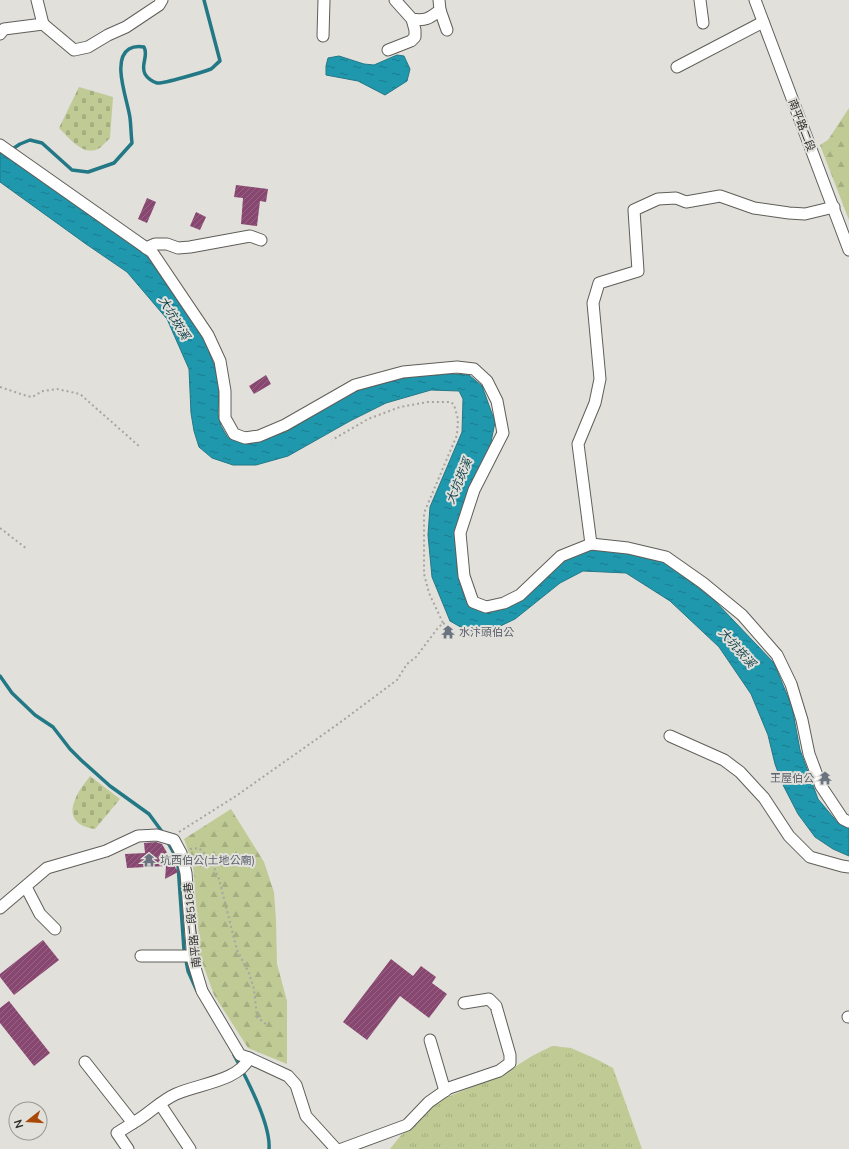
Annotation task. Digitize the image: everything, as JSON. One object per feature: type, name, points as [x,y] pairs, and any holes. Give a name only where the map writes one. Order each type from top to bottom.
[{"type":"street","points":[[37,0],[43,24],[74,50],[88,46],[126,27],[160,5],[162,0]]},
{"type":"street","points":[[323,36],[324,0]]},
{"type":"street","points":[[388,50],[411,41],[415,37],[412,19],[395,0]]},
{"type":"street","points":[[700,0],[703,23]]},
{"type":"street","name":"南平路二段","points":[[754,0],[834,207],[849,250]]},
{"type":"street","points":[[412,19],[422,20],[433,16],[439,5]]},
{"type":"street","points":[[439,5],[446,30]]},
{"type":"street","points":[[677,66],[763,22]]},
{"type":"street","points":[[0,34],[4,29],[43,24]]},
{"type":"street","points":[[1,146],[16,155],[152,252],[208,335],[220,361],[225,391],[225,418],[234,434],[245,438],[259,436],[285,425],[355,385],[403,372],[457,367],[474,369],[487,380],[497,401],[503,433],[474,490],[460,533],[464,576],[473,602],[486,607],[504,603],[520,595],[561,556],[591,544],[628,548],[666,557],[703,582],[742,615],[777,655],[791,684],[802,720],[809,754],[821,786],[843,819],[849,822]]},
{"type":"street","points":[[591,544],[578,444],[595,403],[600,379],[593,303],[599,283],[638,271],[634,210],[658,199],[676,198],[686,202],[720,196],[754,208],[789,213],[805,214],[834,207]]},
{"type":"street","points":[[146,248],[155,244],[167,244],[178,248],[190,247],[250,236],[261,240]]},
{"type":"street","points":[[670,736],[724,760],[740,772],[764,798],[789,836],[810,857],[842,866],[849,866]]},
{"type":"street","points":[[0,908],[47,868],[106,851],[138,836],[158,834],[171,838]]},
{"type":"street","name":"南平路二段516巷","points":[[171,838],[179,850],[186,873],[192,956],[202,991],[240,1055],[247,1061],[288,1076],[296,1085],[306,1116],[336,1149]]},
{"type":"street","points":[[26,887],[40,914],[55,929]]},
{"type":"street","points":[[141,956],[192,956]]},
{"type":"street","points":[[342,1149],[407,1124],[429,1102],[449,1088],[499,1071],[510,1063],[510,1055],[496,1006],[490,999],[464,1003]]},
{"type":"street","points":[[430,1040],[444,1091]]},
{"type":"street","points":[[128,1149],[117,1133],[176,1094],[233,1074],[247,1061]]},
{"type":"street","points":[[84,1062],[132,1123]]},
{"type":"street","points":[[160,1104],[190,1149]]},
{"type":"path","points":[[0,387],[32,397],[44,391],[57,389],[80,394],[140,447]]},
{"type":"path","points":[[332,440],[368,419],[400,407],[428,402],[451,402],[454,405],[458,419],[457,435],[424,513],[424,574],[429,593],[437,613],[443,623],[450,630],[454,631],[453,637]]},
{"type":"path","points":[[0,528],[27,549]]},
{"type":"path","points":[[171,838],[236,796],[338,724],[397,680],[406,664],[416,657],[436,629],[443,623]]},
{"type":"path","points":[[179,850],[199,848],[211,860],[219,879],[237,950],[249,974],[252,984],[257,1017],[267,1026]]},
{"type":"green space","points":[[79,87],[113,97],[110,138],[101,147],[95,150],[83,149],[78,146],[72,142],[59,128]]},
{"type":"green space","points":[[849,108],[849,220],[820,145],[828,140]]},
{"type":"green space","points":[[90,776],[120,799],[95,829],[80,824],[72,812],[76,797]]},
{"type":"green space","points":[[231,809],[264,862],[274,892],[277,964],[287,1001],[287,1064],[248,1048],[214,995],[200,956],[193,865],[184,839]]},
{"type":"green space","points":[[552,1046],[571,1048],[613,1068],[642,1149],[390,1149],[402,1134],[438,1101],[513,1068]]},
{"type":"water","points":[[397,55],[404,56],[410,69],[407,81],[385,95],[358,81],[326,75],[328,58],[339,56],[364,64],[374,65]]},
{"type":"water","name":"大坑崁溪","points":[[0,153],[11,159],[146,255],[205,341],[215,368],[219,385],[218,414],[221,426],[228,438],[250,443],[286,432],[353,392],[400,379],[433,373],[469,375],[482,386],[495,422],[490,447],[471,483],[455,531],[457,569],[464,597],[475,609],[491,611],[563,560],[585,550],[627,551],[664,562],[713,599],[774,663],[792,707],[800,750],[818,799],[838,823],[849,828],[849,856],[833,849],[815,837],[798,814],[782,783],[775,764],[768,735],[751,694],[719,647],[670,601],[626,573],[583,571],[560,583],[515,619],[492,630],[471,633],[450,621],[432,577],[428,535],[430,507],[462,432],[463,399],[459,391],[431,390],[386,403],[350,421],[288,456],[256,465],[233,465],[212,458],[199,447],[194,431],[191,413],[189,369],[167,319],[127,272],[0,182]]},
{"type":"building","points":[[236,185],[268,189],[266,202],[260,201],[257,226],[241,224],[243,198],[234,197]]},
{"type":"building","points":[[147,198],[156,202],[147,223],[138,219]]},
{"type":"building","points":[[196,212],[206,217],[200,230],[190,226]]},
{"type":"building","points":[[266,375],[271,384],[254,394],[249,386]]},
{"type":"building","name":"坑西伯公(土地公廟)","points":[[156,842],[162,844],[178,872],[165,879],[166,866],[127,868],[125,854],[145,853],[144,843]]},
{"type":"building","points":[[43,940],[59,960],[14,995],[0,977],[0,974]]},
{"type":"building","points":[[391,959],[413,976],[421,966],[436,977],[432,983],[447,994],[429,1018],[400,996],[367,1040],[343,1022]]},
{"type":"building","points":[[9,1001],[50,1053],[34,1066],[0,1023],[0,1008]]},
{"type":"waterway","points":[[11,150],[30,140],[42,143],[72,170],[88,172],[114,163],[132,143],[130,118],[121,71],[121,62],[124,54],[133,47],[144,47],[146,54],[143,67],[144,71],[152,81],[157,83],[175,80],[211,69],[220,61],[204,0]]},
{"type":"waterway","points":[[0,676],[12,693],[35,715],[53,727],[70,749],[81,760],[110,786],[149,814],[163,833]]},
{"type":"waterway","points":[[167,841],[176,857],[178,865],[184,950],[188,971],[197,991]]},
{"type":"waterway","points":[[234,1055],[257,1101],[266,1127],[269,1139],[269,1149]]},
{"type":"place","name":"水汴頭伯公","points":[[448,632]]},
{"type":"place","name":"王屋伯公","points":[[825,778]]},
{"type":"place","name":"坑西伯公(土地公廟)","points":[[149,860]]}]
